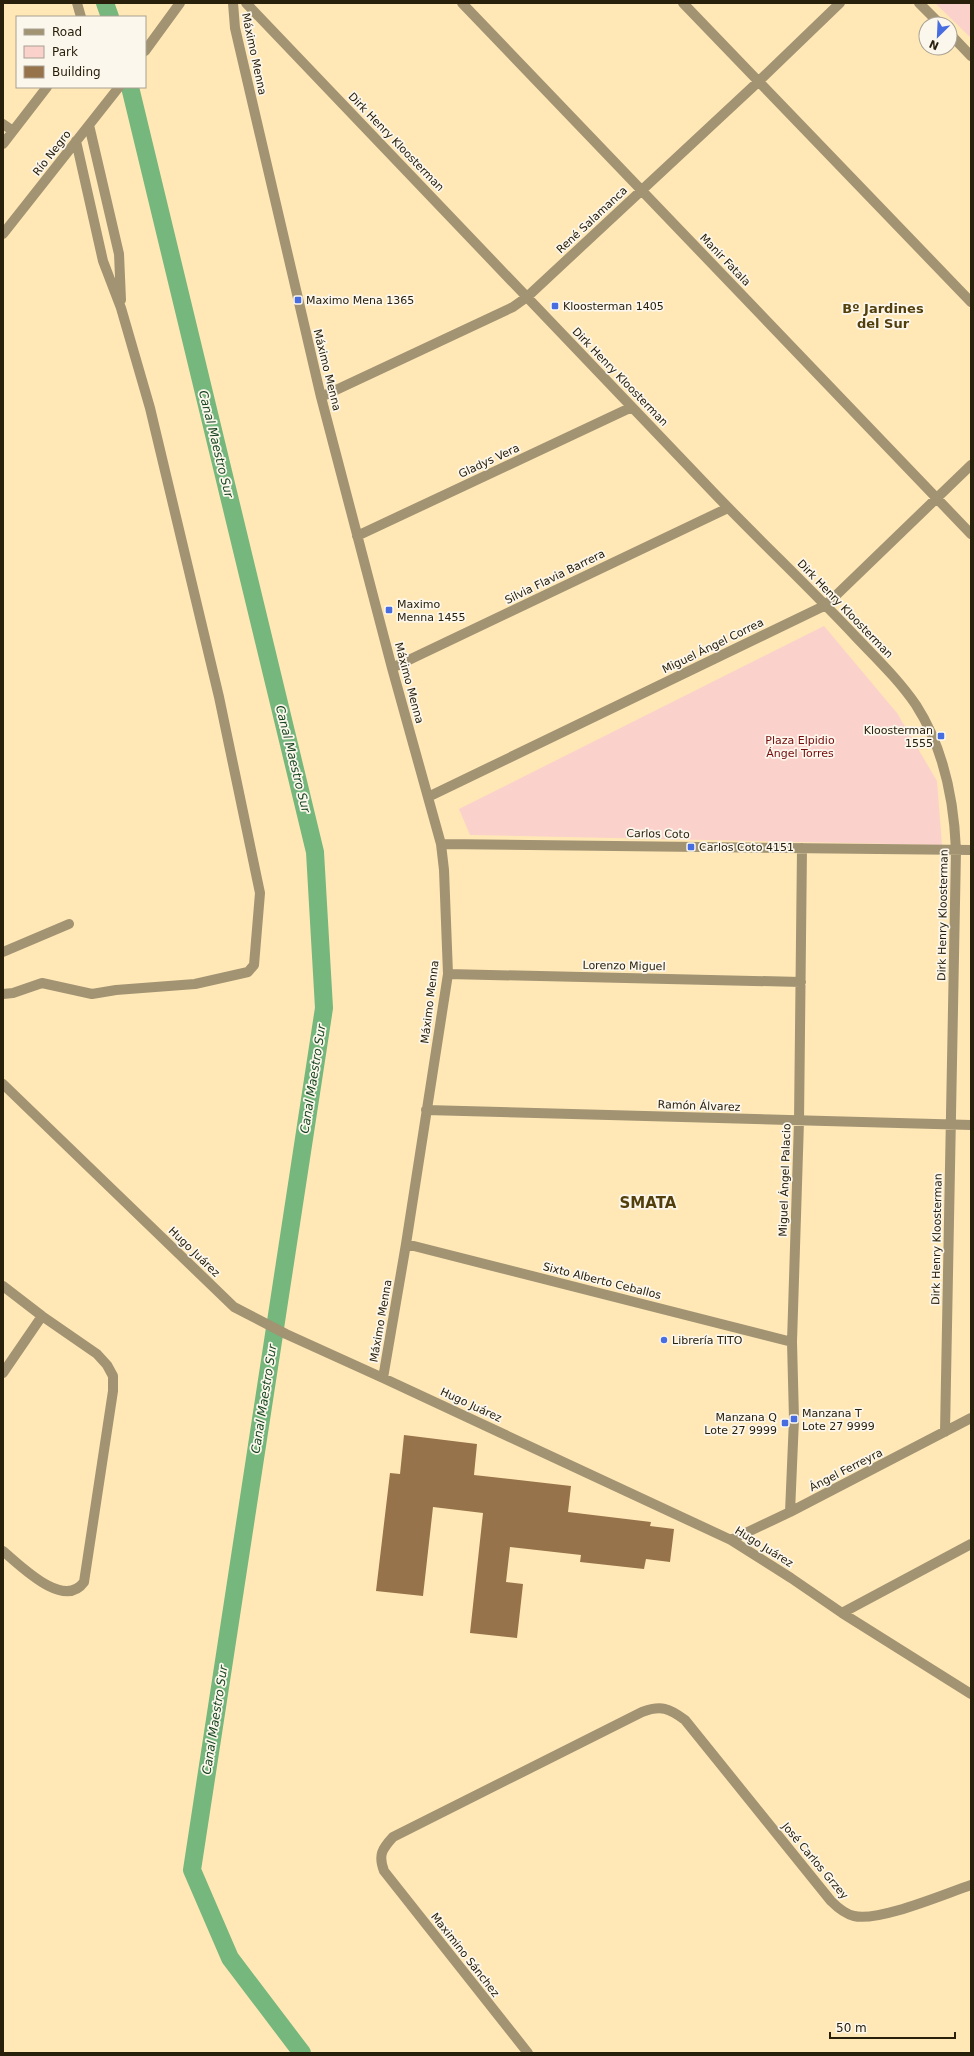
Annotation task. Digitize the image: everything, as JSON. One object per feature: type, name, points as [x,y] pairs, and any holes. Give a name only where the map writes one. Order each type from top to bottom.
[{"type":"street","points":[[77,3],[82,16]]},
{"type":"street","points":[[146,50],[180,3]]},
{"type":"street","name":"Máximo Menna","points":[[233,3],[234,28],[321,397],[392,668],[441,844],[444,870],[448,974],[406,1244],[383,1378]]},
{"type":"street","name":"Dirk Henry Kloosterman","points":[[246,3],[728,508],[826,605],[900,684],[917,707],[942,760],[952,809],[956,850],[945,1432]]},
{"type":"street","name":"Manir Fatala","points":[[462,3],[971,534]]},
{"type":"street","points":[[683,3],[971,302]]},
{"type":"street","name":"René Salamanca","points":[[321,397],[513,307],[527,297],[642,191],[840,3]]},
{"type":"street","points":[[919,3],[932,16]]},
{"type":"street","points":[[958,42],[971,56]]},
{"type":"street","points":[[3,144],[46,88]]},
{"type":"street","name":"Río Negro","points":[[3,234],[118,88]]},
{"type":"street","points":[[3,124],[13,131]]},
{"type":"street","points":[[89,125],[119,254],[121,308]]},
{"type":"street","points":[[3,994],[13,993],[42,983],[55,984],[69,990],[92,994],[116,990],[195,984],[248,972],[254,965],[260,893],[219,697],[159,446],[121,308],[103,261],[76,141]]},
{"type":"street","name":"Gladys Vera","points":[[357,536],[632,407]]},
{"type":"street","name":"Miguel Ángel Correa","points":[[428,797],[826,605],[971,465]]},
{"type":"street","name":"Silvia Flavia Barrera","points":[[392,668],[728,508]]},
{"type":"street","name":"Carlos Coto","points":[[441,844],[971,850]]},
{"type":"street","name":"Miguel Ángel Palacio","points":[[790,1512],[794,1419],[792,1342],[799,1121],[802,848]]},
{"type":"street","points":[[3,952],[69,924]]},
{"type":"street","name":"Lorenzo Miguel","points":[[448,974],[801,982]]},
{"type":"street","name":"Hugo Juárez","points":[[3,1084],[234,1308],[249,1317],[731,1540],[791,1578],[842,1613],[971,1694]]},
{"type":"street","name":"Ramón Álvarez","points":[[426,1110],[971,1125]]},
{"type":"street","name":"Sixto Alberto Ceballos","points":[[406,1244],[792,1342]]},
{"type":"street","points":[[3,1286],[42,1316],[97,1354],[107,1365],[113,1376],[113,1391],[84,1582],[79,1589],[71,1592],[59,1591],[46,1585],[3,1551]]},
{"type":"street","points":[[3,1373],[42,1316]]},
{"type":"street","name":"Ángel Ferreyra","points":[[731,1540],[790,1512],[971,1418]]},
{"type":"street","points":[[842,1613],[971,1544]]},
{"type":"street","name":"José Carlos Grzey","points":[[384,1871],[380,1861],[382,1852],[393,1837],[642,1712],[652,1708],[663,1708],[672,1711],[684,1720],[839,1909],[853,1916],[867,1917],[882,1915],[971,1885]]},
{"type":"street","name":"Maximino Sánchez","points":[[384,1871],[528,2053]]},
{"type":"green space","points":[[935,3],[971,3],[971,38],[958,25],[958,16],[948,16]]},
{"type":"green space","name":"Plaza Elpidio Ángel Torres","points":[[824,626],[897,713],[937,781],[942,845],[470,835],[459,809]]},
{"type":"building","points":[[404,1435],[477,1444],[474,1475],[571,1486],[568,1512],[651,1522],[650,1526],[674,1529],[670,1562],[646,1559],[644,1569],[580,1562],[581,1555],[510,1547],[506,1582],[523,1584],[517,1638],[470,1633],[483,1513],[433,1507],[423,1596],[376,1591],[390,1473],[400,1474]]},
{"type":"waterway","name":"Canal Maestro Sur","points":[[105,3],[110,16]]},
{"type":"waterway","name":"Canal Maestro Sur","points":[[130,88],[315,852],[324,1008],[192,1870],[230,1958],[302,2053]]},
{"type":"place","name":"Maximo Mena 1365","points":[[298,300]]},
{"type":"place","name":"Kloosterman 1405","points":[[555,306]]},
{"type":"place","name":"Maximo Menna 1455","points":[[389,610]]},
{"type":"place","name":"Kloosterman 1555","points":[[941,736]]},
{"type":"place","name":"Carlos Coto 4151","points":[[691,847]]},
{"type":"place","name":"Librería TITO","points":[[664,1340]]},
{"type":"place","name":"Manzana T Lote 27 9999","points":[[794,1419]]},
{"type":"place","name":"Manzana Q Lote 27 9999","points":[[785,1423]]},
{"type":"district","name":"Bº Jardines del Sur","points":[[883,316]]},
{"type":"district","name":"SMATA","points":[[648,1203]]}]
